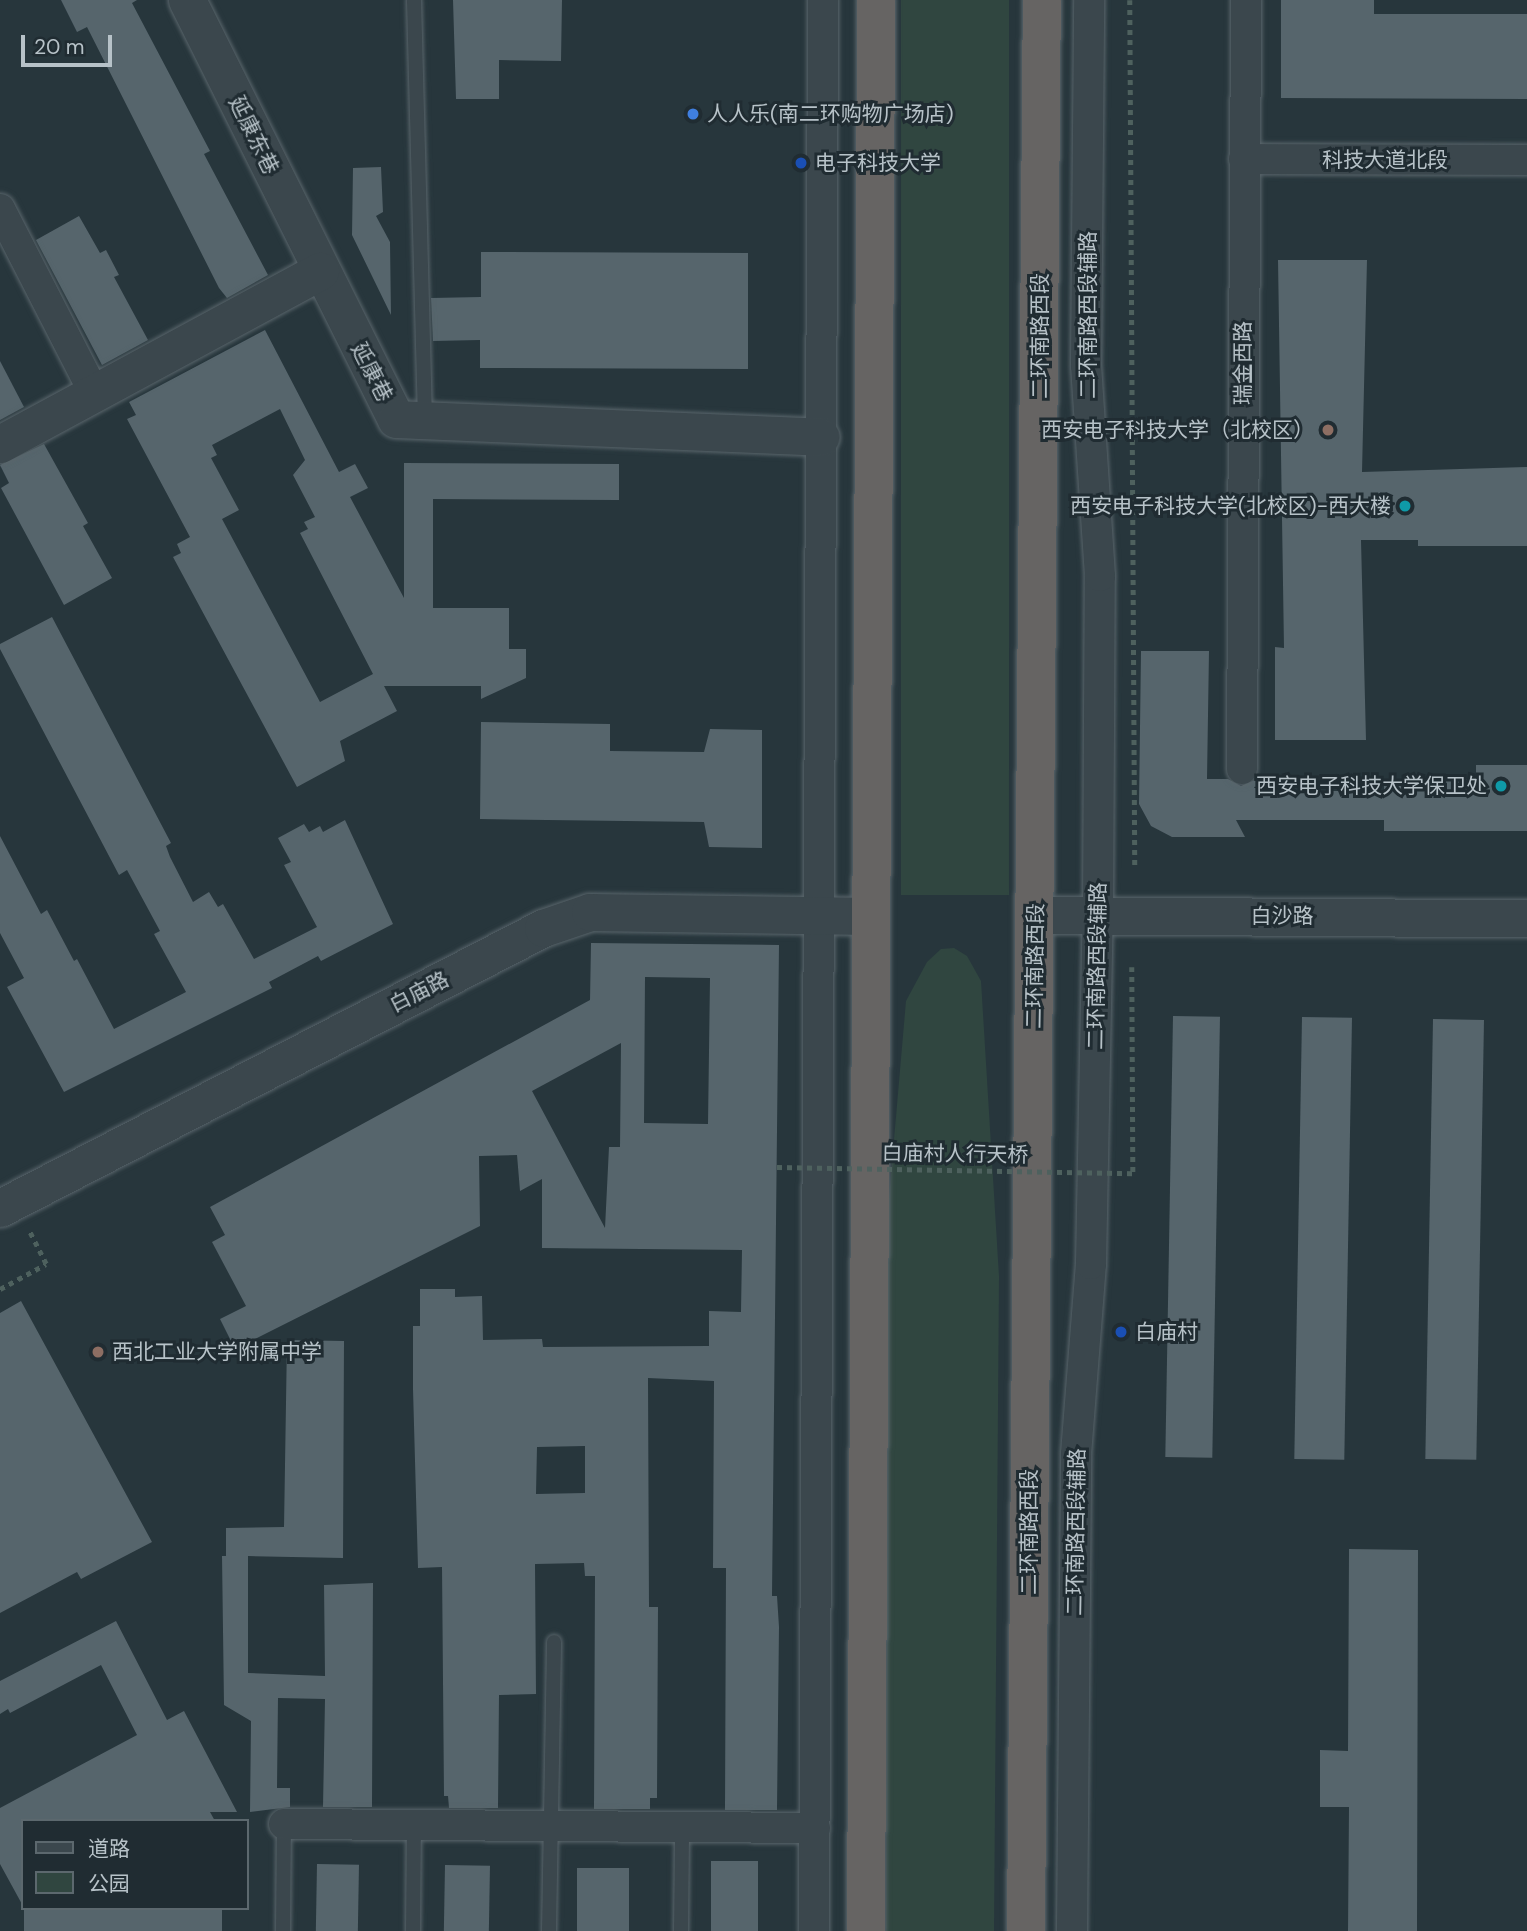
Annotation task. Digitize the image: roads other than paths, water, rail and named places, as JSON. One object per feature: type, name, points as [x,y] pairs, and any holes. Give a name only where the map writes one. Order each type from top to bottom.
[{"type":"highway","points":[[866,1931],[876,0]]},
{"type":"highway","name":"二环南路西段","points":[[1026,1931],[1042,0]]},
{"type":"street","name":"延康东巷","points":[[187,0],[320,271]]},
{"type":"street","points":[[814,1931],[823,0]]},
{"type":"street","name":"二环南路西段辅路","points":[[1072,1931],[1076,1454],[1091,1264],[1098,915],[1100,576],[1086,365],[1090,0]]},
{"type":"street","name":"瑞金西路","points":[[1242,769],[1246,0]]},
{"type":"street","name":"科技大道北段","points":[[1244,159],[1527,160]]},
{"type":"street","points":[[0,209],[94,394]]},
{"type":"street","points":[[0,444],[320,271]]},
{"type":"street","name":"延康巷","points":[[320,271],[396,419],[821,437]]},
{"type":"street","name":"白庙路","points":[[6,1204],[543,928],[590,912],[871,916]]},
{"type":"street","name":"白沙路","points":[[1036,915],[1527,918]]},
{"type":"street","points":[[285,1824],[815,1828]]},
{"type":"lane","points":[[414,0],[425,420]]},
{"type":"lane","points":[[549,1931],[554,1642]]},
{"type":"lane","points":[[283,1931],[285,1824]]},
{"type":"lane","points":[[413,1931],[414,1825]]},
{"type":"lane","points":[[681,1931],[682,1827]]},
{"type":"place","name":"人人乐(南二环购物广场店)","points":[[693,114]]},
{"type":"place","name":"电子科技大学","points":[[801,163]]},
{"type":"place","name":"西安电子科技大学（北校区）","points":[[1328,430]]},
{"type":"place","name":"西安电子科技大学(北校区)-西大楼","points":[[1405,506]]},
{"type":"place","name":"西安电子科技大学保卫处","points":[[1501,786]]},
{"type":"place","name":"白庙村","points":[[1121,1332]]},
{"type":"place","name":"西北工业大学附属中学","points":[[98,1352]]}]
